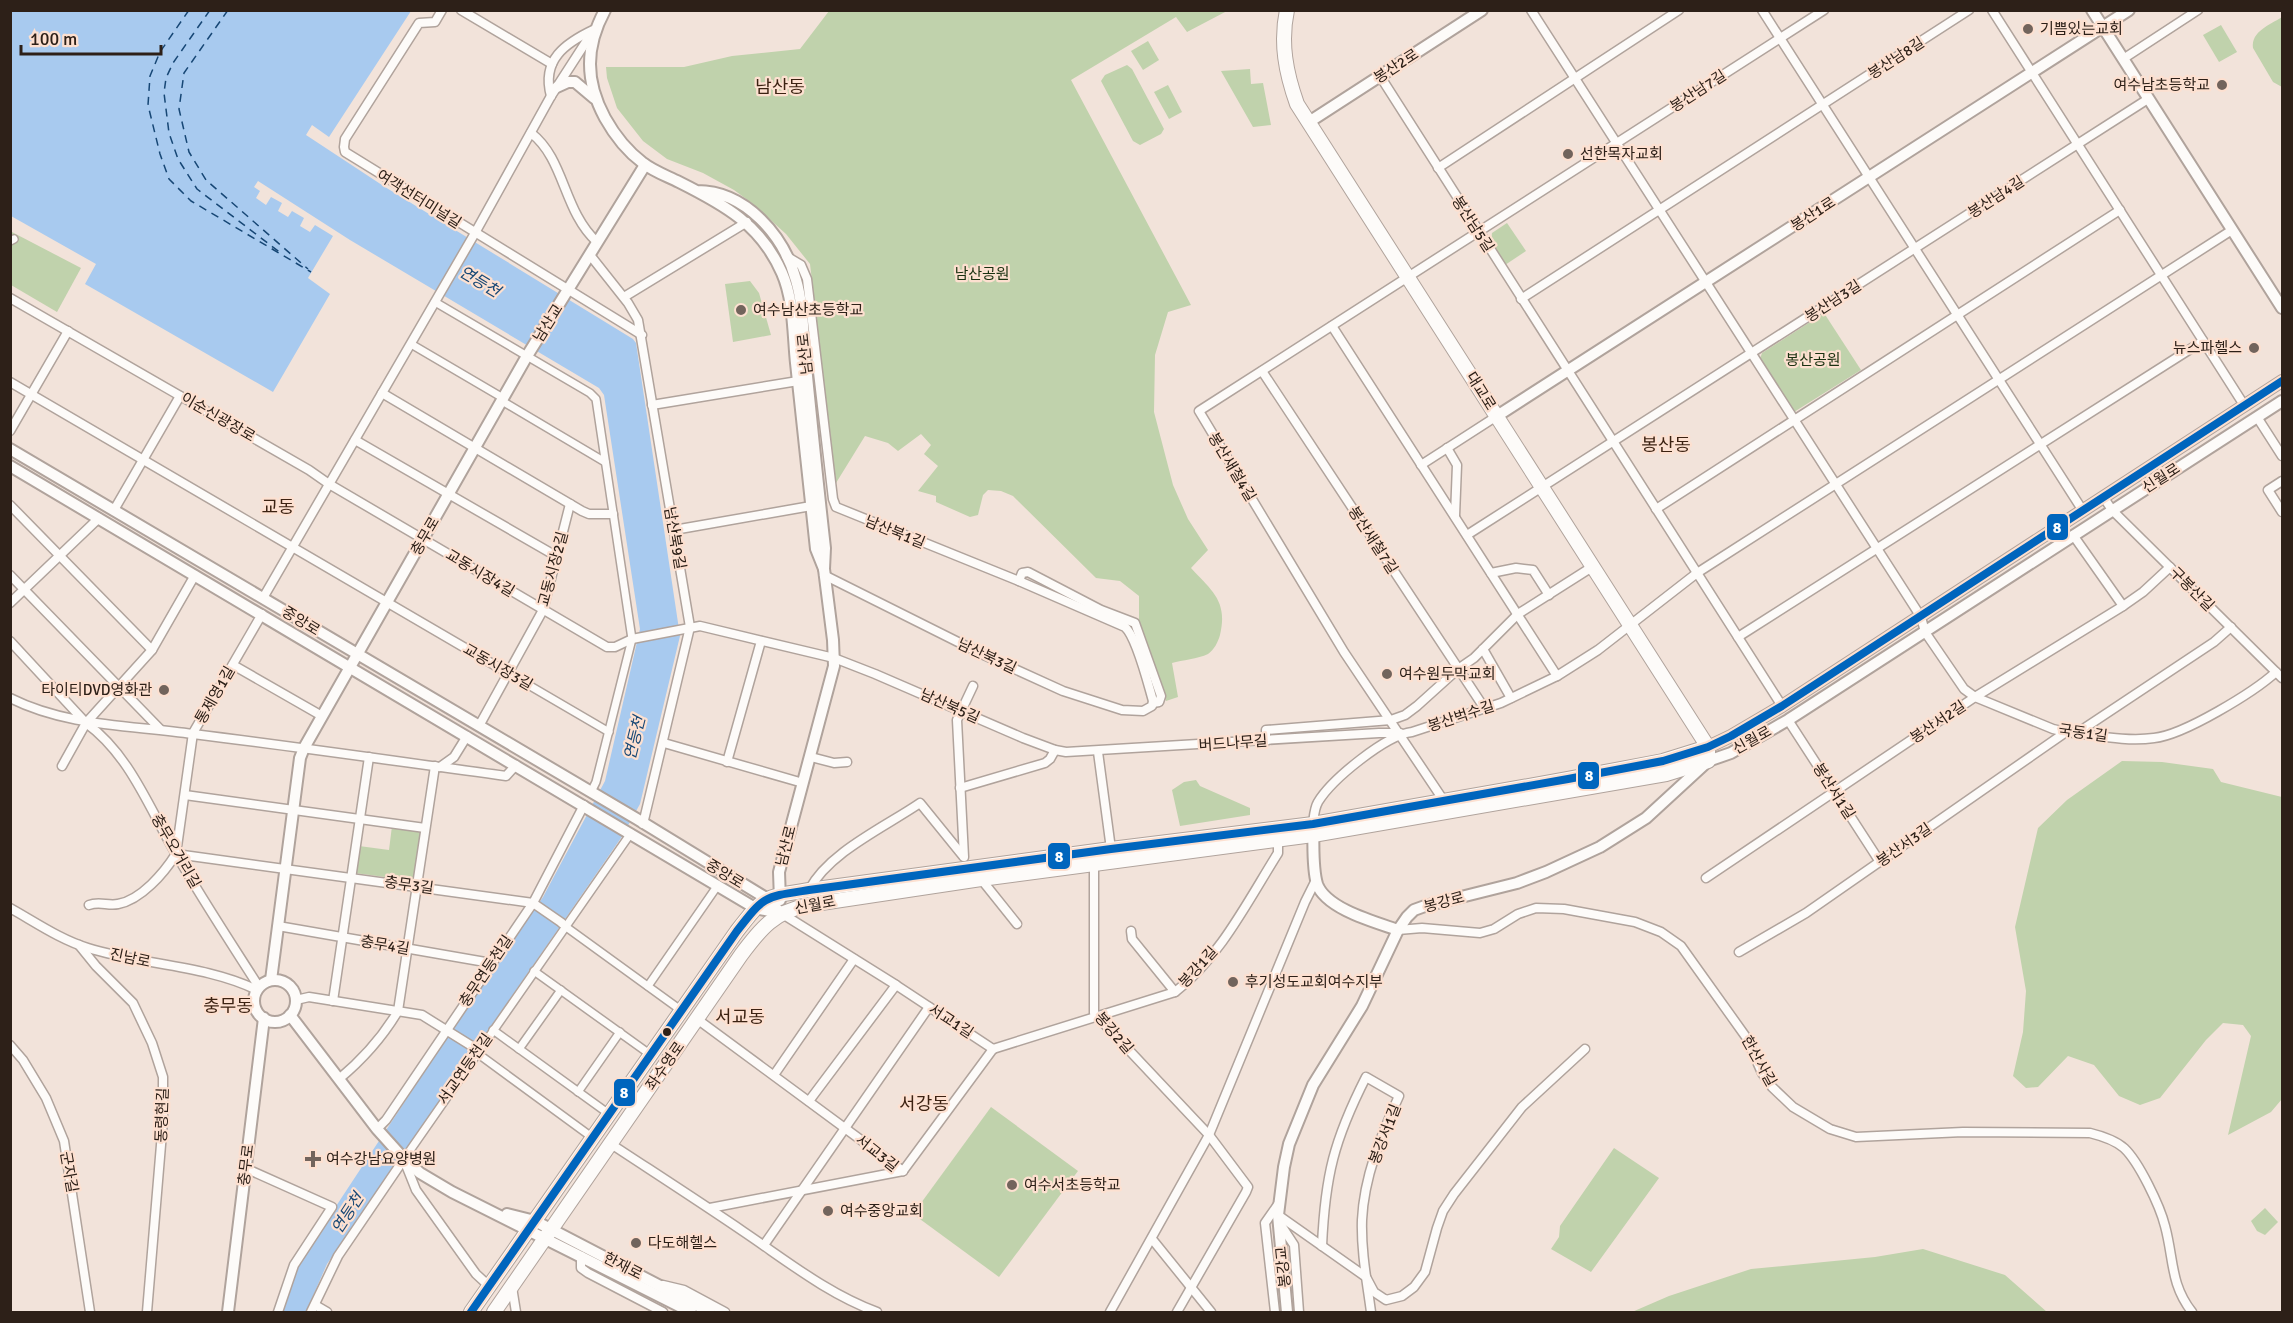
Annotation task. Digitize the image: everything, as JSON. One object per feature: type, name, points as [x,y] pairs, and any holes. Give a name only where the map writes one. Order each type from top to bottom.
[{"type":"main road","name":"대교로","points":[[1287,10],[1283,39],[1286,63],[1298,104],[1708,747]]},
{"type":"main road","points":[[1708,747],[1708,761]]},
{"type":"main road","name":"신월로","points":[[781,913],[808,904],[1278,840],[1444,801],[1663,760],[1708,747]]},
{"type":"main road","name":"신월로","points":[[772,896],[964,863],[1313,830],[1656,776],[1708,761]]},
{"type":"main road","name":"좌수영로","points":[[471,1312],[755,908],[772,896]]},
{"type":"main road","name":"좌수영로","points":[[494,1312],[751,942],[772,919],[781,913]]},
{"type":"main road","points":[[581,1155],[596,1165]]},
{"type":"street","name":"여객선터미널길","points":[[442,10],[435,22],[420,23],[345,139],[344,147],[350,156],[475,234],[554,92],[595,29]]},
{"type":"street","points":[[461,10],[552,64]]},
{"type":"street","name":"남산로","points":[[604,10],[595,29],[589,54],[589,70],[596,100],[615,134],[628,151],[645,165],[697,191],[747,222],[765,243],[786,283],[816,549],[824,572]]},
{"type":"street","name":"봉산2로","points":[[1309,122],[1482,10]]},
{"type":"street","name":"국동1길","points":[[1531,10],[1921,617],[1925,632],[1964,689],[1975,697],[2024,718],[2066,732],[2135,739],[2162,737],[2238,700],[2279,675]]},
{"type":"street","points":[[1438,168],[1679,10]]},
{"type":"street","points":[[1762,10],[2083,511]]},
{"type":"street","points":[[1780,39],[1824,10]]},
{"type":"street","name":"봉산남8길","points":[[1822,105],[1969,10]]},
{"type":"street","points":[[1992,10],[2244,405]]},
{"type":"street","points":[[2092,10],[2283,308]]},
{"type":"street","name":"봉산1로","points":[[1497,416],[2128,10]]},
{"type":"street","points":[[2123,59],[2198,10]]},
{"type":"street","points":[[595,29],[567,44],[552,64],[548,78],[554,92],[568,82],[575,82],[596,100]]},
{"type":"street","name":"봉산남7길","points":[[1478,232],[1780,39]]},
{"type":"street","name":"봉산남5길","points":[[1380,76],[1782,706]]},
{"type":"street","name":"봉산남4길","points":[[1914,249],[2148,99]]},
{"type":"street","points":[[1521,298],[1822,105]]},
{"type":"street","points":[[531,133],[547,150],[578,220],[597,242]]},
{"type":"street","points":[[568,290],[645,165]]},
{"type":"street","name":"남산로","points":[[697,191],[725,196],[746,207],[765,224],[786,256],[798,289],[834,658],[832,676],[811,757],[772,896]]},
{"type":"street","points":[[1656,509],[2120,210]]},
{"type":"street","points":[[624,297],[747,222]]},
{"type":"street","points":[[1836,485],[2232,230]]},
{"type":"street","name":"봉산새철4길","points":[[1444,801],[1344,652],[1199,411],[1478,232]]},
{"type":"street","points":[[263,598],[475,234],[642,335]]},
{"type":"street","name":"봉산남3길","points":[[1467,535],[1914,249]]},
{"type":"street","name":"남산북9길","points":[[590,255],[624,297],[635,314],[642,335],[674,530],[686,628],[664,744],[640,822]]},
{"type":"street","name":"남산북1길","points":[[786,256],[801,265],[807,279],[835,505],[850,514],[1019,581],[1023,572],[1028,572],[1101,610],[1135,623],[1161,696],[1159,702],[1153,702]]},
{"type":"street","name":"남산교","points":[[527,356],[568,290]]},
{"type":"street","name":"이순신광장로","points":[[10,298],[309,470],[423,539]]},
{"type":"street","points":[[437,299],[595,397],[632,639],[596,782],[591,792]]},
{"type":"street","points":[[1332,326],[1557,675]]},
{"type":"street","points":[[10,431],[68,331]]},
{"type":"street","points":[[1738,637],[2203,341]]},
{"type":"street","points":[[411,344],[605,462]]},
{"type":"street","name":"충무로","points":[[271,980],[300,758],[304,748],[527,356]]},
{"type":"street","name":"봉산새철7길","points":[[1262,370],[1485,709]]},
{"type":"street","points":[[652,405],[798,381]]},
{"type":"street","name":"신월로","points":[[1708,747],[1782,706],[2283,381]]},
{"type":"street","name":"교동시장3길","points":[[10,382],[609,732]]},
{"type":"street","points":[[382,393],[587,513],[613,514]]},
{"type":"street","points":[[114,510],[180,396]]},
{"type":"street","name":"신월로","points":[[1708,761],[1731,753],[1788,720],[2283,401]]},
{"type":"street","points":[[1421,465],[1497,416]]},
{"type":"street","points":[[2257,417],[2283,456]]},
{"type":"street","points":[[355,440],[556,556]]},
{"type":"street","points":[[1447,448],[1457,465],[1455,517]]},
{"type":"street","name":"중앙로","points":[[10,449],[640,822],[772,896],[781,913]]},
{"type":"street","points":[[10,466],[755,908],[781,913]]},
{"type":"street","points":[[2283,481],[2268,490],[2283,512]]},
{"type":"street","name":"봉산벅수길","points":[[1313,830],[1316,806],[1328,790],[1376,748],[1400,733],[1412,732],[1485,709],[1557,675],[1598,650],[1698,573],[1836,485]]},
{"type":"street","name":"구봉산길","points":[[2104,498],[2112,510],[2279,675]]},
{"type":"street","name":"교동시장2길","points":[[479,726],[543,610],[570,504]]},
{"type":"street","points":[[10,505],[152,650]]},
{"type":"street","points":[[674,530],[811,506]]},
{"type":"street","points":[[10,603],[99,518]]},
{"type":"street","points":[[2073,535],[2123,606]]},
{"type":"street","name":"교동시장4길","points":[[423,539],[607,646],[615,647],[632,639],[700,626],[761,641]]},
{"type":"street","points":[[1266,741],[1266,730],[1391,720],[1411,711],[1458,669],[1466,665],[1518,614],[1592,567]]},
{"type":"street","name":"봉산서2길","points":[[1706,878],[1975,697],[2123,606],[2143,592],[2170,567]]},
{"type":"street","points":[[1491,573],[1516,568],[1533,570],[1549,595]]},
{"type":"street","name":"남산북3길","points":[[824,572],[986,656],[1063,691],[1128,711],[1149,709],[1153,702]]},
{"type":"street","points":[[10,575],[160,729]]},
{"type":"street","points":[[62,766],[86,723],[152,650],[195,575]]},
{"type":"street","name":"통제영1길","points":[[176,854],[193,734],[262,615]]},
{"type":"street","points":[[2077,733],[2214,642],[2231,627]]},
{"type":"street","name":"충무오거리길","points":[[10,641],[97,732],[134,775],[176,854],[258,989]]},
{"type":"street","points":[[727,762],[761,641]]},
{"type":"street","name":"남산북5길","points":[[761,641],[834,658],[1054,750],[1066,752]]},
{"type":"street","points":[[1483,649],[1511,698]]},
{"type":"street","points":[[233,664],[322,717]]},
{"type":"street","points":[[964,863],[957,720],[973,686]]},
{"type":"street","points":[[10,699],[36,711],[86,723],[160,729],[506,776],[516,765]]},
{"type":"street","name":"봉산서1길","points":[[1788,720],[1880,862]]},
{"type":"street","name":"봉산서3길","points":[[1739,952],[1806,913],[2066,732]]},
{"type":"street","name":"버드나무길","points":[[1066,752],[1098,752],[1400,733]]},
{"type":"street","points":[[339,1079],[365,1056],[398,1011],[425,828],[438,767],[454,757],[467,736]]},
{"type":"street","points":[[664,744],[802,783]]},
{"type":"street","points":[[960,788],[1045,763],[1050,759],[1054,750]]},
{"type":"street","points":[[1098,752],[1111,849]]},
{"type":"street","points":[[333,1001],[369,757]]},
{"type":"street","points":[[811,757],[834,764],[847,762]]},
{"type":"street","name":"봉강로","points":[[1278,1218],[1289,1144],[1309,1094],[1362,1006],[1398,930],[1410,913],[1419,908],[1546,872],[1600,847],[1646,818],[1708,761]]},
{"type":"street","points":[[185,795],[425,828]]},
{"type":"street","points":[[809,890],[817,876],[836,859],[920,803],[964,863]]},
{"type":"street","name":"충무연등천길","points":[[377,1129],[386,1120],[533,903],[584,805]]},
{"type":"street","points":[[1313,830],[1316,880],[1322,893],[1335,903],[1398,930]]},
{"type":"street","name":"서교연등천길","points":[[313,1309],[338,1256],[476,1051],[631,833]]},
{"type":"street","name":"봉강1길","points":[[993,1049],[1175,992],[1198,972],[1226,935],[1278,853],[1278,840]]},
{"type":"street","points":[[89,905],[95,903],[113,905],[129,900],[153,882],[176,854],[286,868]]},
{"type":"street","name":"봉강2길","points":[[1094,866],[1093,1009],[1097,1017],[1209,1135],[1247,1185],[1248,1190],[1177,1312]]},
{"type":"street","name":"충무3길","points":[[286,868],[533,903]]},
{"type":"street","points":[[981,879],[1017,924]]},
{"type":"street","points":[[1110,1312],[1209,1135],[1306,899],[1316,880]]},
{"type":"street","points":[[648,986],[718,885]]},
{"type":"street","points":[[533,903],[682,1011]]},
{"type":"street","name":"진남로","points":[[10,908],[79,945],[234,980],[258,989]]},
{"type":"street","name":"한산사길","points":[[1398,930],[1422,928],[1480,933],[1494,929],[1518,914],[1536,908],[1564,909],[1635,922],[1670,937],[1686,952],[1746,1037],[1762,1073],[1772,1088],[1793,1107],[1830,1129],[1856,1137],[1963,1132],[2090,1133],[2109,1139],[2119,1144],[2130,1155],[2151,1190],[2165,1225],[2173,1278],[2180,1296],[2192,1312]]},
{"type":"street","name":"서교1길","points":[[781,913],[993,1049]]},
{"type":"street","name":"충무4길","points":[[278,926],[491,963]]},
{"type":"street","points":[[1131,931],[1132,939],[1175,992]]},
{"type":"street","name":"동령현길","points":[[79,945],[96,966],[133,1003],[152,1043],[163,1077],[163,1120],[147,1312]]},
{"type":"street","points":[[774,1075],[854,959]]},
{"type":"street","points":[[534,971],[651,1055]]},
{"type":"street","points":[[271,980],[279,980],[289,985],[296,1000],[290,1014],[278,1021],[264,1018],[255,1008],[254,999],[258,989],[271,980]]},
{"type":"street","points":[[809,1101],[896,985]]},
{"type":"street","points":[[519,1049],[561,990]]},
{"type":"street","points":[[296,1000],[309,997],[426,1016],[593,1137]]},
{"type":"street","points":[[764,1245],[929,1007]]},
{"type":"street","points":[[290,1014],[377,1129],[404,1159],[435,1182],[487,1209],[532,1225]]},
{"type":"street","name":"충무로","points":[[228,1312],[264,1018]]},
{"type":"street","name":"서교3길","points":[[697,1019],[903,1171]]},
{"type":"street","points":[[493,1030],[609,1114]]},
{"type":"street","points":[[578,1092],[620,1032]]},
{"type":"street","name":"군자길","points":[[10,1045],[23,1060],[46,1098],[64,1141],[90,1312]]},
{"type":"street","points":[[903,1171],[993,1049]]},
{"type":"street","points":[[1278,1218],[1366,1277],[1374,1292],[1386,1300],[1402,1296],[1414,1287],[1425,1272],[1443,1211],[1454,1194],[1522,1107],[1585,1049]]},
{"type":"street","name":"봉강서1길","points":[[1322,1246],[1324,1203],[1331,1162],[1344,1123],[1366,1077],[1399,1096],[1376,1151],[1365,1196],[1363,1249],[1371,1312]]},
{"type":"street","points":[[611,1144],[840,1296],[877,1312]]},
{"type":"street","points":[[404,1159],[416,1190],[476,1274],[489,1286]]},
{"type":"street","points":[[245,1168],[332,1207],[294,1265],[278,1312]]},
{"type":"street","name":"서교3길","points":[[710,1208],[903,1171]]},
{"type":"street","points":[[1275,1312],[1265,1223],[1279,1203]]},
{"type":"street","points":[[1278,1218],[1294,1245],[1299,1312]]},
{"type":"street","name":"봉강교","points":[[1278,1218],[1287,1312]]},
{"type":"street","name":"한재로","points":[[532,1225],[711,1312]]},
{"type":"street","name":"한재로","points":[[549,1234],[581,1256],[691,1312]]},
{"type":"street","points":[[1152,1239],[1211,1312]]},
{"type":"street","points":[[581,1256],[581,1268],[588,1273],[663,1312]]},
{"type":"street","points":[[659,1285],[679,1288],[725,1312]]},
{"type":"street","points":[[512,1287],[516,1312]]},
{"type":"street","points":[[313,1309],[327,1312]]},
{"type":"green space","name":"남산공원","points":[[829,11],[1227,11],[1187,32],[1176,17],[1071,80],[1191,305],[1168,312],[1155,355],[1154,412],[1173,485],[1188,519],[1208,550],[1191,568],[1216,597],[1222,613],[1222,623],[1218,640],[1208,654],[1172,663],[1178,697],[1166,701],[1139,621],[1139,596],[1120,581],[1096,578],[1013,496],[1001,491],[988,490],[983,495],[978,515],[970,517],[936,502],[936,496],[918,491],[938,466],[924,454],[931,445],[921,434],[898,451],[888,443],[865,436],[836,483],[810,264],[786,234],[753,204],[734,190],[703,173],[667,159],[643,141],[617,108],[607,78],[606,67],[684,67],[732,56],[800,49]]},
{"type":"green space","points":[[2282,17],[2282,87],[2273,82],[2253,48],[2253,42],[2258,33]]},
{"type":"green space","points":[[2221,25],[2237,52],[2219,62],[2203,35]]},
{"type":"green space","points":[[1148,41],[1159,60],[1143,70],[1131,51]]},
{"type":"green space","points":[[1127,65],[1132,69],[1164,129],[1161,134],[1140,145],[1133,141],[1101,81],[1105,75]]},
{"type":"green space","points":[[1250,69],[1251,84],[1263,83],[1271,125],[1253,127],[1221,71]]},
{"type":"green space","points":[[1168,85],[1182,112],[1169,119],[1154,92]]},
{"type":"green space","points":[[1507,223],[1526,251],[1505,265],[1491,243],[1492,233]]},
{"type":"green space","points":[[10,231],[81,268],[57,312],[11,285]]},
{"type":"green space","points":[[750,281],[759,293],[771,335],[733,342],[725,284]]},
{"type":"green space","name":"봉산공원","points":[[1824,313],[1861,370],[1794,412],[1760,359],[1762,353]]},
{"type":"green space","points":[[2122,761],[2162,762],[2213,769],[2221,782],[2282,797],[2282,1099],[2271,1112],[2228,1135],[2251,1036],[2243,1025],[2223,1023],[2206,1040],[2160,1098],[2140,1105],[2119,1096],[2094,1065],[2068,1056],[2038,1087],[2026,1088],[2013,1076],[2023,1032],[2026,991],[2015,927],[2038,828],[2067,800]]},
{"type":"green space","points":[[1196,780],[1200,786],[1250,808],[1250,815],[1180,826],[1172,790],[1184,782]]},
{"type":"green space","points":[[392,826],[422,830],[415,881],[355,873],[359,846],[389,850]]},
{"type":"green space","points":[[991,1107],[1078,1171],[999,1277],[913,1214]]},
{"type":"green space","points":[[1614,1148],[1659,1178],[1591,1272],[1551,1249],[1559,1237],[1560,1226]]},
{"type":"green space","points":[[2265,1208],[2278,1222],[2265,1235],[2257,1231],[2251,1221]]},
{"type":"green space","points":[[1923,1249],[2005,1275],[2047,1312],[1632,1312],[1669,1296],[1751,1269],[1875,1257]]},
{"type":"water","name":"연등천","points":[[11,11],[411,11],[329,137],[312,125],[306,135],[385,187],[633,339],[636,343],[680,636],[640,804],[621,838],[327,1264],[306,1312],[281,1312],[296,1267],[446,1039],[543,897],[605,781],[640,629],[604,395],[599,388],[350,240],[258,181],[254,187],[260,191],[256,198],[266,205],[271,197],[282,203],[278,211],[288,217],[292,211],[304,218],[300,226],[310,232],[315,225],[333,236],[308,278],[330,294],[273,392],[85,284],[96,264],[11,216]]},
{"type":"ferry route","points":[[189,10],[160,52],[150,76],[148,105],[160,154],[169,179],[191,201],[311,272]]},
{"type":"ferry route","points":[[210,10],[173,63],[166,78],[164,93],[169,133],[178,159],[197,189],[282,254]]},
{"type":"ferry route","points":[[228,10],[184,73],[179,109],[189,152],[206,180],[308,269]]},
{"type":"transit line","name":"8","points":[[471,1312],[737,931],[754,910],[767,900],[783,894],[809,890],[1313,824],[1663,761],[1708,747],[1782,706],[2282,381]]},
{"type":"place","name":"기쁨있는교회","points":[[2028,29]]},
{"type":"place","name":"여수남초등학교","points":[[2222,85]]},
{"type":"place","name":"선한목자교회","points":[[1568,154]]},
{"type":"place","name":"여수남산초등학교","points":[[741,310]]},
{"type":"place","name":"뉴스파헬스","points":[[2254,348]]},
{"type":"place","name":"여수원두막교회","points":[[1387,674]]},
{"type":"place","name":"타이티DVD영화관","points":[[164,690]]},
{"type":"place","name":"후기성도교회여수지부","points":[[1233,982]]},
{"type":"place","name":"여수강남요양병원","points":[[313,1159]]},
{"type":"place","name":"여수서초등학교","points":[[1012,1185]]},
{"type":"place","name":"여수중앙교회","points":[[828,1211]]},
{"type":"place","name":"다도해헬스","points":[[636,1243]]},
{"type":"district","name":"남산동","points":[[780,87]]},
{"type":"district","name":"봉산동","points":[[1666,445]]},
{"type":"district","name":"교동","points":[[278,507]]},
{"type":"district","name":"충무동","points":[[228,1006]]},
{"type":"district","name":"서교동","points":[[740,1017]]},
{"type":"district","name":"서강동","points":[[924,1104]]}]
